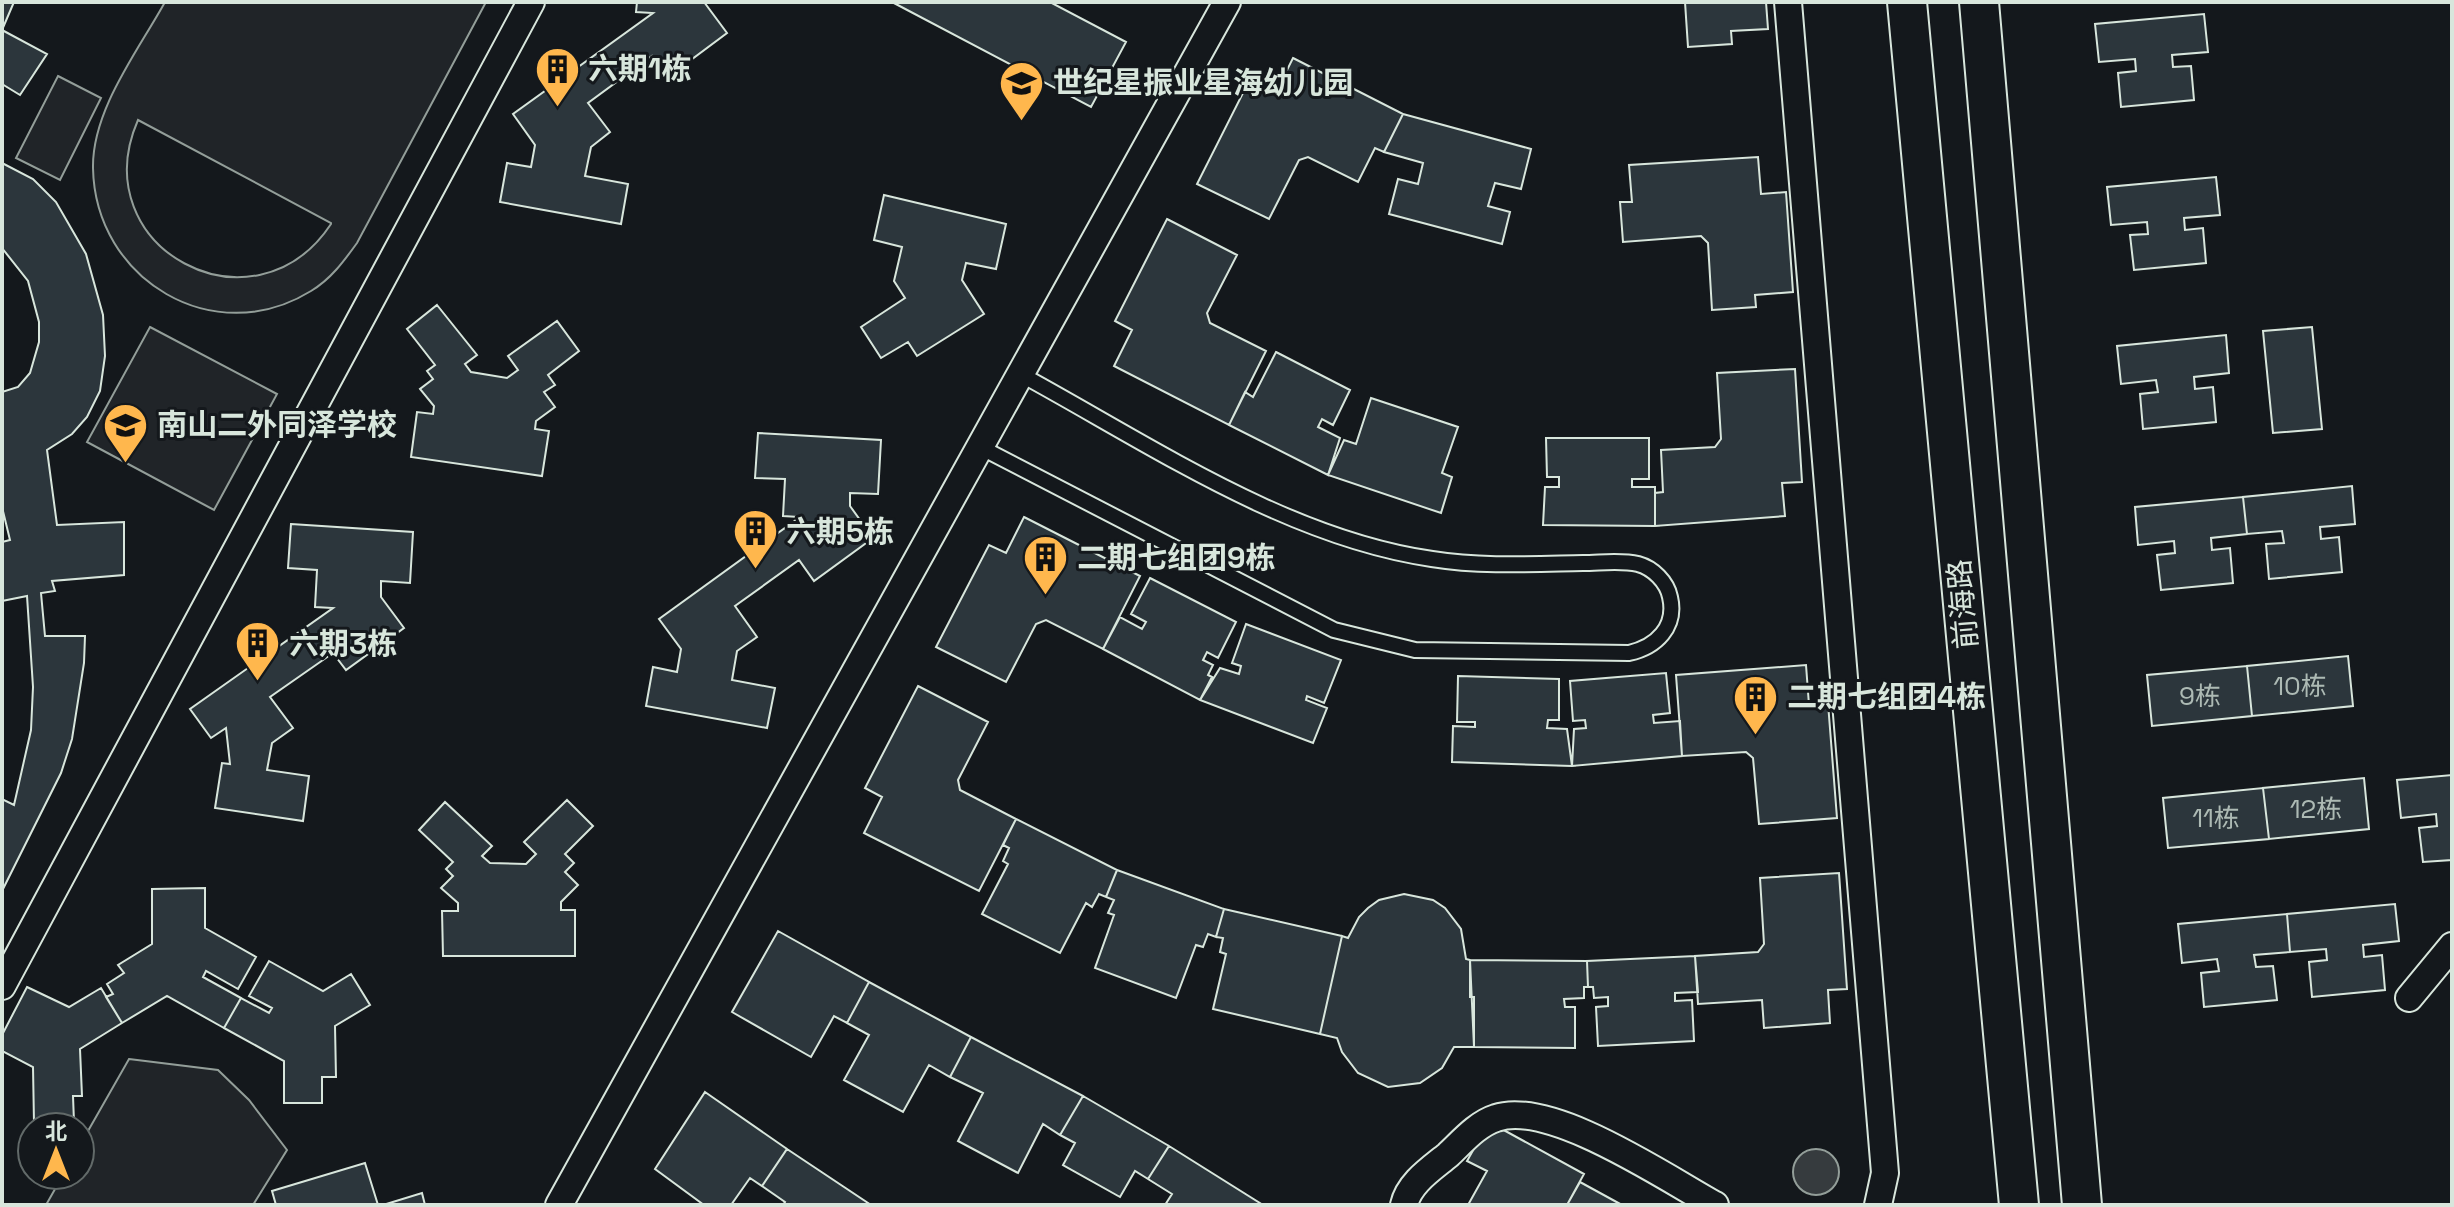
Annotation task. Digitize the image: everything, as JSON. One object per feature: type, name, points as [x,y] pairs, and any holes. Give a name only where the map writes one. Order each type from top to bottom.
[{"type":"main road","name":"前海路","points":[[1907,2],[2019,1205]]},
{"type":"main road","points":[[1979,2],[2082,1205]]},
{"type":"street","points":[[2,986],[531,2]]},
{"type":"street","points":[[559,1205],[1227,2]]},
{"type":"street","points":[[1788,2],[1885,1173],[1878,1205]]},
{"type":"street","points":[[2409,998],[2452,946]]},
{"type":"street","points":[[1404,1205],[1413,1186],[1481,1126],[1497,1117],[1515,1115],[1556,1121],[1585,1134],[1715,1205]]},
{"type":"lane","points":[[980,447],[1334,630],[1415,650],[1629,653],[1652,645],[1670,621],[1670,596],[1665,584],[1638,564],[1473,563],[1432,559],[1354,542],[1285,518],[1020,374]]},
{"type":"shaded area","points":[[165,2],[486,2],[357,243],[325,281],[274,308],[236,313],[200,308],[166,294],[137,272],[114,243],[99,208],[93,168],[100,124],[118,82]],"holes":[[[138,120],[331,223],[298,258],[260,275],[221,276],[185,264],[154,240],[134,207],[127,166]]]},
{"type":"shaded area","points":[[58,76],[101,98],[60,180],[16,158]]},
{"type":"shaded area","points":[[150,327],[277,394],[214,510],[87,442]]},
{"type":"shaded area","points":[[129,1059],[218,1070],[249,1100],[287,1150],[253,1205],[46,1205],[54,1191],[96,1191],[96,1117]]},
{"type":"shaded area","points":[[1816,1149],[1832,1156],[1839,1172],[1832,1188],[1816,1195],[1800,1188],[1793,1172],[1800,1156]]},
{"type":"building","points":[[2,2],[14,2],[2,30]]},
{"type":"building","name":"六期1栋","points":[[637,2],[704,2],[727,33],[668,77],[652,56],[588,103],[610,132],[591,147],[585,176],[628,184],[621,224],[500,202],[507,163],[531,167],[535,145],[513,114],[653,13],[636,12]]},
{"type":"building","points":[[892,2],[1050,2],[1126,42],[1091,107]]},
{"type":"building","points":[[1685,2],[1766,2],[1768,29],[1731,31],[1732,44],[1688,47]]},
{"type":"building","points":[[2204,14],[2208,52],[2172,55],[2173,67],[2191,66],[2194,100],[2121,107],[2118,73],[2136,71],[2135,59],[2099,62],[2095,24]]},
{"type":"building","points":[[2,30],[47,54],[20,95],[2,84]]},
{"type":"building","points":[[1293,58],[1403,114],[1384,152],[1375,148],[1358,182],[1308,157],[1299,160],[1269,219],[1197,184],[1250,79],[1276,92]]},
{"type":"building","points":[[1403,114],[1531,149],[1521,189],[1495,183],[1488,206],[1510,212],[1502,244],[1389,214],[1398,179],[1418,184],[1423,163],[1384,152]]},
{"type":"building","points":[[1758,157],[1761,194],[1786,192],[1793,292],[1755,295],[1756,307],[1712,310],[1708,243],[1701,236],[1623,242],[1620,202],[1632,202],[1629,165]]},
{"type":"building","points":[[2,163],[33,179],[56,202],[86,254],[103,315],[105,356],[100,391],[87,417],[72,434],[47,450],[57,525],[124,522],[124,575],[52,581],[55,591],[41,593],[45,636],[85,636],[84,663],[72,739],[61,773],[2,891],[2,799],[14,805],[31,730],[33,687],[27,596],[2,601],[2,542],[10,540],[2,507],[2,392],[18,387],[30,373],[39,342],[39,322],[28,281],[2,248]]},
{"type":"building","points":[[2216,177],[2220,215],[2184,218],[2185,230],[2203,228],[2206,263],[2134,270],[2130,235],[2148,234],[2147,222],[2111,225],[2107,187]]},
{"type":"building","points":[[884,195],[1006,224],[996,269],[966,263],[962,280],[984,314],[917,356],[908,342],[881,358],[861,327],[905,298],[894,281],[902,247],[874,240]]},
{"type":"building","points":[[1167,219],[1237,255],[1207,313],[1210,323],[1266,351],[1229,425],[1114,366],[1132,330],[1115,321]]},
{"type":"building","points":[[437,305],[477,355],[465,364],[471,372],[507,378],[518,370],[508,356],[557,321],[579,351],[548,375],[555,385],[544,392],[555,407],[536,421],[535,429],[549,431],[542,476],[411,457],[417,412],[433,414],[434,406],[420,389],[433,379],[427,371],[435,365],[407,329]]},
{"type":"building","points":[[2312,327],[2322,429],[2273,433],[2263,331]]},
{"type":"building","points":[[2226,335],[2229,373],[2194,377],[2195,389],[2213,387],[2216,422],[2143,429],[2140,394],[2158,392],[2156,380],[2121,384],[2117,346]]},
{"type":"building","points":[[1276,352],[1350,390],[1333,425],[1322,419],[1318,427],[1340,438],[1328,475],[1229,425],[1245,392],[1253,397]]},
{"type":"building","points":[[1795,369],[1802,482],[1782,483],[1785,516],[1655,526],[1655,493],[1663,492],[1661,450],[1715,447],[1721,439],[1717,373]]},
{"type":"building","points":[[1371,398],[1458,427],[1442,473],[1452,477],[1441,513],[1328,475],[1344,440],[1356,444]]},
{"type":"building","name":"六期5栋","points":[[758,433],[881,440],[878,494],[850,493],[850,506],[873,538],[814,581],[799,560],[735,606],[757,637],[737,651],[732,680],[775,688],[767,728],[646,706],[653,667],[677,672],[681,649],[659,619],[800,517],[783,516],[785,479],[755,478]]},
{"type":"building","points":[[1546,438],[1649,438],[1649,479],[1632,479],[1632,487],[1655,487],[1655,526],[1543,525],[1545,487],[1559,487],[1559,477],[1547,477]]},
{"type":"building","points":[[2352,486],[2355,524],[2320,527],[2321,539],[2339,537],[2342,572],[2269,579],[2266,544],[2284,543],[2282,531],[2247,534],[2243,497]]},
{"type":"building","points":[[2243,497],[2247,534],[2211,538],[2212,550],[2230,548],[2233,583],[2161,590],[2157,555],[2175,553],[2174,541],[2138,545],[2135,507]]},
{"type":"building","name":"二期七组团9栋","points":[[1024,517],[1140,576],[1103,649],[1046,620],[1036,624],[1006,682],[936,647],[989,545],[1006,553]]},
{"type":"building","name":"六期3栋","points":[[291,524],[413,532],[410,583],[381,581],[381,597],[404,628],[346,670],[333,653],[270,697],[293,728],[272,743],[267,770],[309,776],[303,821],[215,808],[222,763],[230,764],[226,728],[211,738],[190,709],[333,608],[315,607],[317,570],[288,568]]},
{"type":"building","points":[[1150,578],[1236,622],[1218,658],[1207,652],[1203,660],[1213,665],[1208,675],[1212,677],[1200,700],[1103,649],[1120,617],[1142,629],[1146,622],[1131,614]]},
{"type":"building","points":[[1246,624],[1341,660],[1324,703],[1307,696],[1306,700],[1327,708],[1313,743],[1200,700],[1220,668],[1239,674],[1241,666],[1232,663]]},
{"type":"building","points":[[2348,656],[2353,706],[2252,716],[2247,666]]},
{"type":"building","name":"二期七组团4栋","points":[[1806,665],[1809,705],[1828,703],[1837,818],[1759,824],[1753,758],[1746,752],[1682,756],[1676,675]]},
{"type":"building","points":[[2247,666],[2252,716],[2152,726],[2147,675]]},
{"type":"building","points":[[1666,673],[1670,713],[1653,715],[1654,723],[1680,721],[1682,756],[1572,766],[1574,729],[1586,728],[1585,720],[1573,721],[1570,681]]},
{"type":"building","points":[[1458,676],[1559,679],[1559,720],[1548,720],[1547,728],[1567,729],[1572,766],[1452,762],[1453,726],[1475,727],[1475,722],[1457,722]]},
{"type":"building","points":[[918,686],[988,722],[958,780],[960,790],[1016,819],[979,891],[864,833],[882,797],[865,788]]},
{"type":"building","points":[[2452,775],[2452,860],[2423,862],[2419,828],[2437,826],[2436,814],[2401,818],[2397,780]]},
{"type":"building","points":[[2364,778],[2369,829],[2269,839],[2263,788]]},
{"type":"building","points":[[2263,788],[2269,839],[2168,848],[2163,798]]},
{"type":"building","points":[[567,800],[593,826],[565,854],[574,863],[565,872],[578,885],[561,902],[561,910],[575,910],[575,956],[443,956],[442,911],[458,911],[458,903],[441,888],[453,876],[446,869],[453,862],[419,830],[445,802],[492,846],[482,856],[490,863],[526,864],[536,854],[524,842]]},
{"type":"building","points":[[1016,819],[1117,870],[1106,897],[1099,894],[1092,907],[1086,903],[1060,953],[982,914],[1008,864],[1003,861],[1009,848],[1003,845]]},
{"type":"building","points":[[1117,870],[1224,909],[1216,937],[1208,934],[1203,947],[1196,945],[1176,998],[1095,968],[1114,915],[1108,913],[1114,900],[1106,897]]},
{"type":"building","points":[[1839,873],[1847,989],[1828,990],[1830,1023],[1764,1028],[1762,1000],[1698,1004],[1695,956],[1758,952],[1764,944],[1760,878]]},
{"type":"building","points":[[205,888],[205,928],[256,957],[238,989],[206,971],[203,977],[241,998],[224,1028],[167,996],[122,1023],[106,997],[113,994],[107,984],[124,973],[118,965],[152,944],[152,889]]},
{"type":"building","points":[[1404,894],[1433,900],[1445,908],[1461,929],[1466,959],[1470,960],[1474,1047],[1454,1047],[1442,1068],[1420,1083],[1388,1087],[1358,1073],[1342,1052],[1337,1038],[1320,1034],[1342,936],[1348,938],[1359,917],[1379,900]]},
{"type":"building","points":[[2395,904],[2399,941],[2363,945],[2364,957],[2382,955],[2385,990],[2312,997],[2309,962],[2327,960],[2326,949],[2290,952],[2287,914]]},
{"type":"building","points":[[1224,909],[1342,936],[1320,1034],[1213,1009],[1226,954],[1220,952],[1223,938],[1216,937]]},
{"type":"building","points":[[2287,914],[2290,952],[2254,955],[2256,967],[2273,966],[2277,1000],[2204,1007],[2201,973],[2219,971],[2217,959],[2182,963],[2178,924]]},
{"type":"building","points":[[778,931],[869,982],[847,1023],[834,1016],[811,1057],[732,1012]]},
{"type":"building","points":[[1695,956],[1698,992],[1675,993],[1675,1001],[1692,1000],[1694,1041],[1598,1046],[1596,1007],[1608,1006],[1608,997],[1594,998],[1593,987],[1588,987],[1587,961]]},
{"type":"building","points":[[1470,960],[1587,961],[1588,987],[1584,987],[1584,998],[1564,999],[1565,1007],[1575,1007],[1575,1048],[1474,1047]]},
{"type":"building","points":[[269,961],[323,991],[351,974],[370,1005],[335,1026],[336,1077],[322,1077],[322,1103],[284,1103],[284,1061],[224,1028],[241,998],[269,1013],[272,1008],[249,996]]},
{"type":"building","points":[[869,982],[971,1037],[950,1077],[929,1065],[903,1112],[844,1080],[869,1035],[847,1023]]},
{"type":"building","points":[[27,987],[69,1007],[101,988],[122,1023],[80,1049],[82,1096],[73,1096],[74,1111],[34,1111],[33,1067],[2,1051],[2,1035]]},
{"type":"building","points":[[971,1037],[1083,1096],[1060,1135],[1043,1124],[1018,1173],[958,1141],[983,1093],[950,1077]]},
{"type":"building","points":[[705,1092],[787,1149],[762,1186],[750,1178],[731,1205],[704,1205],[655,1169]]},
{"type":"building","points":[[1083,1096],[1169,1146],[1148,1179],[1135,1171],[1120,1197],[1063,1165],[1075,1143],[1060,1135]]},
{"type":"building","points":[[1489,1122],[1584,1174],[1567,1205],[1468,1205],[1487,1171],[1467,1161]]},
{"type":"building","points":[[1169,1146],[1263,1205],[1165,1205],[1172,1194],[1148,1179]]},
{"type":"building","points":[[787,1149],[871,1205],[783,1205],[785,1202],[762,1186]]},
{"type":"building","points":[[365,1163],[378,1205],[276,1205],[272,1191]]},
{"type":"building","points":[[1580,1182],[1622,1205],[1567,1205]]},
{"type":"building","points":[[422,1193],[425,1205],[383,1205]]},
{"type":"place","name":"六期1栋","points":[[557,108]]},
{"type":"place","name":"世纪星振业星海幼儿园","points":[[1022,122]]},
{"type":"place","name":"南山二外同泽学校","points":[[126,464]]},
{"type":"place","name":"六期5栋","points":[[755,571]]},
{"type":"place","name":"二期七组团9栋","points":[[1046,597]]},
{"type":"place","name":"六期3栋","points":[[258,683]]},
{"type":"place","name":"二期七组团4栋","points":[[1756,736]]}]
